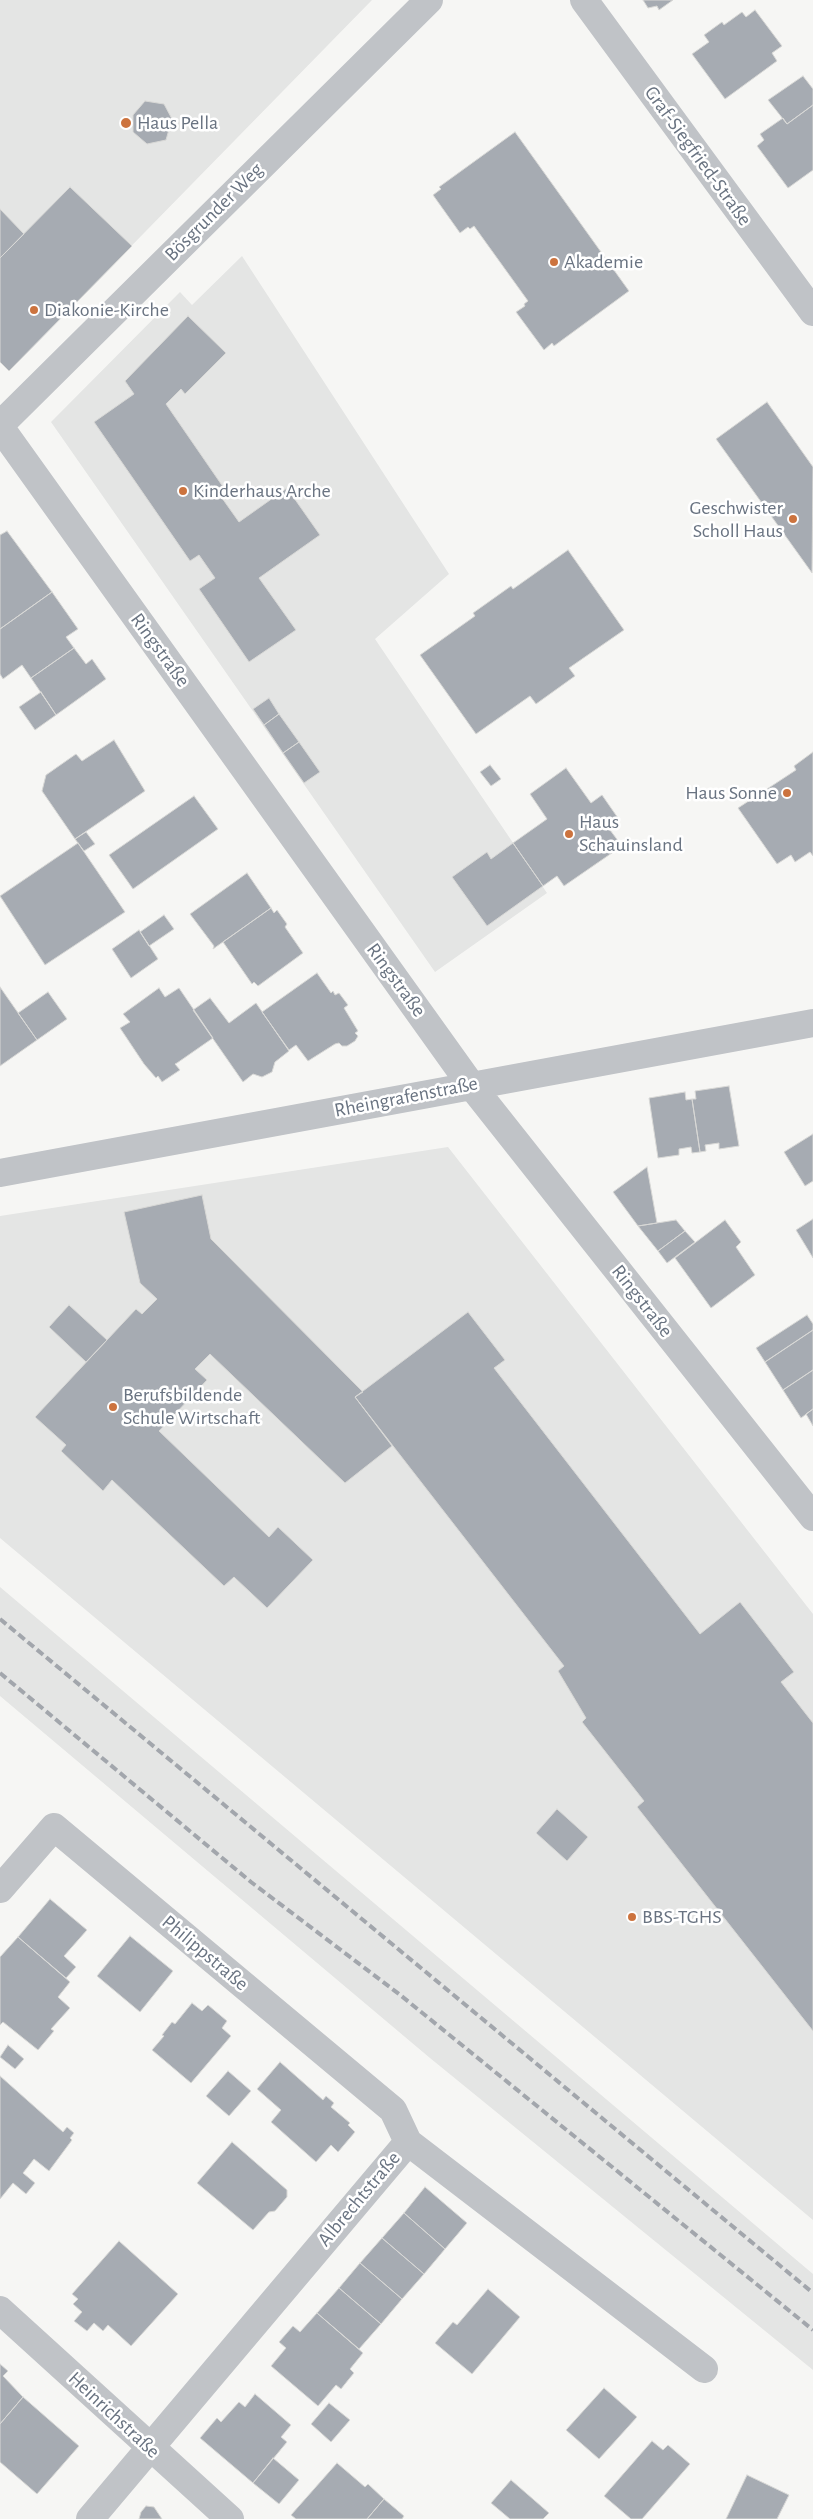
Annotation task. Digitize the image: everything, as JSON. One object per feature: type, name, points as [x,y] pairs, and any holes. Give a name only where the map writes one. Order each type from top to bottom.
[{"type":"street","name":"Bösgrunder Weg","points":[[0,426],[429,0]]},
{"type":"street","name":"Graf-Siegfried-Straße","points":[[584,0],[813,312]]},
{"type":"street","name":"Ringstraße","points":[[0,426],[471,1085],[813,1517]]},
{"type":"street","name":"Rheingrafenstraße","points":[[0,1173],[813,1023]]},
{"type":"street","name":"Philippstraße","points":[[0,1889],[54,1827],[393,2110],[408,2142]]},
{"type":"street","name":"Albrechtstraße","points":[[90,2519],[408,2142],[704,2370]]},
{"type":"street","name":"Heinrichstraße","points":[[0,2310],[230,2519]]},
{"type":"shaded area","name":"Haus Pella","points":[[0,0],[372,0],[9,371],[0,362]]},
{"type":"shaded area","points":[[242,256],[449,574],[375,639],[547,893],[435,972],[51,422],[180,292],[192,305]]},
{"type":"shaded area","name":"BBS-TGHS","points":[[448,1147],[813,1614],[813,2220],[0,1538],[0,1216]]},
{"type":"shaded area","points":[[0,1587],[813,2274],[813,2370],[430,2058],[0,1696]]},
{"type":"building","points":[[643,0],[673,0],[659,10],[657,6],[648,8]]},
{"type":"building","points":[[755,10],[782,46],[772,53],[777,61],[725,99],[692,54],[709,42],[704,35],[722,22],[724,25],[742,12],[746,17]]},
{"type":"building","points":[[803,76],[813,89],[813,105],[787,124],[768,100]]},
{"type":"building","points":[[145,101],[164,104],[172,119],[166,140],[147,144],[133,132],[133,115]]},
{"type":"building","points":[[813,105],[813,170],[788,188],[757,146],[764,140],[760,134],[783,118],[787,124]]},
{"type":"building","name":"Akademie","points":[[515,132],[629,291],[554,346],[552,343],[544,350],[516,312],[525,306],[524,304],[528,301],[474,226],[470,229],[468,227],[460,233],[433,195],[441,189],[439,187]]},
{"type":"building","name":"Diakonie-Kirche","points":[[70,187],[132,246],[9,371],[0,362],[0,258]]},
{"type":"building","points":[[0,209],[24,234],[0,258]]},
{"type":"building","name":"Kinderhaus Arche","points":[[188,316],[226,353],[185,394],[181,389],[166,404],[228,494],[222,498],[239,522],[287,488],[320,535],[259,578],[296,630],[249,662],[199,589],[215,578],[199,555],[190,561],[94,422],[134,394],[125,381]]},
{"type":"building","name":"Geschwister Scholl Haus","points":[[767,402],[813,467],[812,573],[716,439]]},
{"type":"building","points":[[7,531],[52,592],[0,629],[0,535]]},
{"type":"building","points":[[568,550],[624,630],[569,668],[575,676],[536,704],[530,696],[476,734],[420,655],[475,616],[473,613],[511,586],[513,589]]},
{"type":"building","points":[[52,592],[78,629],[66,637],[74,648],[31,678],[22,665],[3,679],[0,674],[0,629]]},
{"type":"building","points":[[74,648],[86,664],[92,659],[106,679],[56,715],[31,678]]},
{"type":"building","points":[[41,692],[56,715],[35,730],[19,707]]},
{"type":"building","points":[[269,698],[279,714],[264,725],[253,709]]},
{"type":"building","points":[[279,714],[299,742],[283,753],[264,725]]},
{"type":"building","points":[[114,740],[145,791],[75,839],[42,791],[46,775],[76,754],[82,761]]},
{"type":"building","points":[[299,742],[320,772],[304,783],[283,753]]},
{"type":"building","name":"Haus Sonne","points":[[813,752],[813,856],[810,852],[795,862],[791,855],[777,864],[738,808],[796,770],[794,766]]},
{"type":"building","points":[[490,765],[501,779],[491,786],[480,772]]},
{"type":"building","name":"Haus Schauinsland","points":[[566,768],[591,803],[602,795],[618,818],[607,826],[622,846],[564,886],[557,876],[543,886],[513,843],[547,819],[530,794]]},
{"type":"building","points":[[194,796],[218,829],[133,889],[109,855]]},
{"type":"building","points":[[86,832],[95,844],[84,851],[75,839]]},
{"type":"building","points":[[78,843],[125,912],[45,965],[0,896]]},
{"type":"building","points":[[513,843],[543,886],[487,926],[452,877],[487,852],[491,859]]},
{"type":"building","points":[[247,873],[271,908],[213,949],[214,946],[190,914]]},
{"type":"building","points":[[271,908],[274,913],[277,910],[287,924],[285,927],[303,953],[258,986],[254,982],[252,984],[223,942]]},
{"type":"building","points":[[164,915],[174,929],[149,946],[140,932]]},
{"type":"building","points":[[139,930],[158,959],[131,978],[112,949]]},
{"type":"building","points":[[317,973],[331,993],[333,991],[335,995],[339,993],[348,1005],[344,1008],[358,1031],[355,1033],[358,1036],[355,1041],[347,1046],[342,1046],[339,1043],[335,1044],[308,1061],[296,1045],[289,1050],[262,1012]]},
{"type":"building","points":[[0,987],[37,1040],[0,1066]]},
{"type":"building","points":[[159,988],[165,997],[179,988],[213,1038],[175,1064],[180,1070],[162,1082],[144,1064],[120,1028],[130,1022],[123,1014]]},
{"type":"building","points":[[48,992],[67,1019],[37,1040],[18,1013]]},
{"type":"building","points":[[210,998],[229,1023],[256,1003],[289,1051],[275,1062],[272,1072],[262,1077],[253,1074],[243,1082],[193,1010]]},
{"type":"building","points":[[729,1086],[739,1146],[719,1149],[719,1143],[705,1145],[706,1151],[700,1152],[692,1099],[696,1099],[695,1091]]},
{"type":"building","points":[[685,1092],[686,1100],[692,1099],[700,1152],[692,1153],[691,1147],[679,1149],[679,1155],[658,1158],[649,1098]]},
{"type":"building","points":[[813,1134],[813,1181],[805,1186],[784,1152]]},
{"type":"building","points":[[647,1167],[657,1223],[638,1226],[613,1192]]},
{"type":"building","name":"Berufsbildende Schule Wirtschaft","points":[[202,1195],[211,1239],[363,1392],[355,1397],[392,1446],[345,1483],[210,1354],[195,1369],[207,1380],[159,1431],[269,1537],[278,1527],[313,1560],[267,1608],[234,1577],[224,1586],[112,1480],[103,1491],[61,1451],[66,1445],[35,1417],[136,1309],[142,1314],[157,1299],[140,1283],[124,1212]]},
{"type":"building","points":[[813,1219],[813,1258],[796,1230]]},
{"type":"building","points":[[676,1220],[685,1231],[658,1251],[638,1226]]},
{"type":"building","points":[[725,1220],[741,1242],[736,1247],[755,1275],[711,1308],[675,1258]]},
{"type":"building","points":[[685,1231],[695,1242],[667,1263],[658,1251]]},
{"type":"building","points":[[69,1305],[107,1340],[86,1362],[49,1327]]},
{"type":"building","points":[[468,1312],[505,1360],[494,1368],[700,1634],[740,1602],[794,1672],[781,1682],[813,1723],[813,2031],[637,1807],[644,1801],[582,1722],[586,1718],[558,1671],[564,1666],[355,1397]]},
{"type":"building","points":[[807,1315],[813,1324],[813,1330],[765,1362],[756,1348]]},
{"type":"building","points":[[813,1330],[813,1370],[783,1390],[765,1362]]},
{"type":"building","points":[[813,1370],[813,1409],[801,1418],[783,1390]]},
{"type":"building","points":[[813,1409],[813,1426],[806,1414]]},
{"type":"building","points":[[557,1809],[588,1837],[567,1861],[536,1833]]},
{"type":"building","points":[[50,1899],[87,1930],[64,1956],[76,1967],[66,1978],[18,1937]]},
{"type":"building","points":[[130,1936],[173,1971],[140,2012],[97,1976]]},
{"type":"building","points":[[18,1937],[70,1982],[58,1997],[70,2008],[51,2029],[54,2031],[38,2050],[3,2022],[0,2025],[0,1957]]},
{"type":"building","points":[[192,2003],[202,2011],[208,2005],[227,2021],[222,2028],[231,2036],[191,2083],[152,2050],[164,2036],[162,2035],[172,2022],[175,2024]]},
{"type":"building","points":[[8,2045],[24,2059],[15,2069],[0,2057]]},
{"type":"building","points":[[280,2062],[323,2100],[326,2096],[334,2103],[331,2107],[350,2123],[348,2125],[355,2132],[338,2152],[331,2145],[316,2162],[271,2122],[281,2110],[257,2089]]},
{"type":"building","points":[[228,2071],[251,2091],[229,2116],[206,2096]]},
{"type":"building","points":[[0,2076],[63,2132],[67,2127],[74,2133],[70,2138],[72,2140],[49,2171],[34,2159],[23,2173],[35,2183],[26,2194],[13,2183],[0,2199]]},
{"type":"building","points":[[232,2142],[287,2190],[287,2197],[275,2211],[269,2212],[253,2230],[197,2183]]},
{"type":"building","points":[[425,2187],[467,2223],[445,2249],[404,2213]]},
{"type":"building","points":[[404,2213],[445,2249],[424,2274],[382,2238]]},
{"type":"building","points":[[382,2238],[424,2274],[402,2299],[360,2263]]},
{"type":"building","points":[[119,2241],[178,2294],[131,2346],[108,2325],[103,2331],[94,2323],[87,2331],[74,2321],[82,2312],[73,2304],[78,2299],[72,2294]]},
{"type":"building","points":[[360,2263],[402,2299],[381,2324],[339,2288]]},
{"type":"building","points":[[339,2288],[381,2324],[359,2349],[317,2313]]},
{"type":"building","points":[[488,2289],[520,2317],[472,2374],[435,2343],[453,2322],[457,2325]]},
{"type":"building","points":[[317,2313],[363,2353],[350,2369],[354,2373],[341,2389],[336,2385],[318,2406],[271,2366],[286,2348],[279,2342],[293,2326],[300,2332]]},
{"type":"building","points":[[0,2364],[8,2371],[3,2376],[23,2397],[0,2424]]},
{"type":"building","points":[[604,2388],[637,2417],[599,2459],[566,2430]]},
{"type":"building","points":[[255,2394],[291,2425],[281,2437],[287,2442],[253,2483],[200,2438],[217,2418],[221,2422],[239,2402],[245,2407]]},
{"type":"building","points":[[23,2397],[79,2446],[37,2494],[0,2462],[0,2424]]},
{"type":"building","points":[[329,2403],[350,2420],[331,2442],[311,2424]]},
{"type":"building","points":[[652,2441],[663,2450],[668,2445],[690,2464],[642,2519],[631,2519],[604,2496]]},
{"type":"building","points":[[273,2458],[299,2480],[279,2504],[253,2483]]},
{"type":"building","points":[[337,2463],[365,2487],[368,2484],[384,2499],[367,2519],[296,2519],[291,2515]]},
{"type":"building","points":[[747,2475],[789,2495],[777,2519],[726,2519]]},
{"type":"building","points":[[511,2480],[549,2513],[543,2519],[510,2519],[491,2503]]},
{"type":"building","points":[[384,2499],[404,2516],[402,2519],[367,2519]]},
{"type":"building","points":[[146,2506],[154,2507],[162,2519],[139,2519],[141,2512]]},
{"type":"railway","points":[[0,1619],[813,2293]]},
{"type":"railway","points":[[0,1673],[251,1882],[399,1994],[813,2330]]},
{"type":"place","name":"Haus Pella","points":[[126,123]]},
{"type":"place","name":"Akademie","points":[[554,262]]},
{"type":"place","name":"Diakonie-Kirche","points":[[34,310]]},
{"type":"place","name":"Kinderhaus Arche","points":[[183,491]]},
{"type":"place","name":"Geschwister Scholl Haus","points":[[793,519]]},
{"type":"place","name":"Haus Sonne","points":[[787,793]]},
{"type":"place","name":"Haus Schauinsland","points":[[569,834]]},
{"type":"place","name":"Berufsbildende Schule Wirtschaft","points":[[113,1407]]},
{"type":"place","name":"BBS-TGHS","points":[[632,1917]]}]
